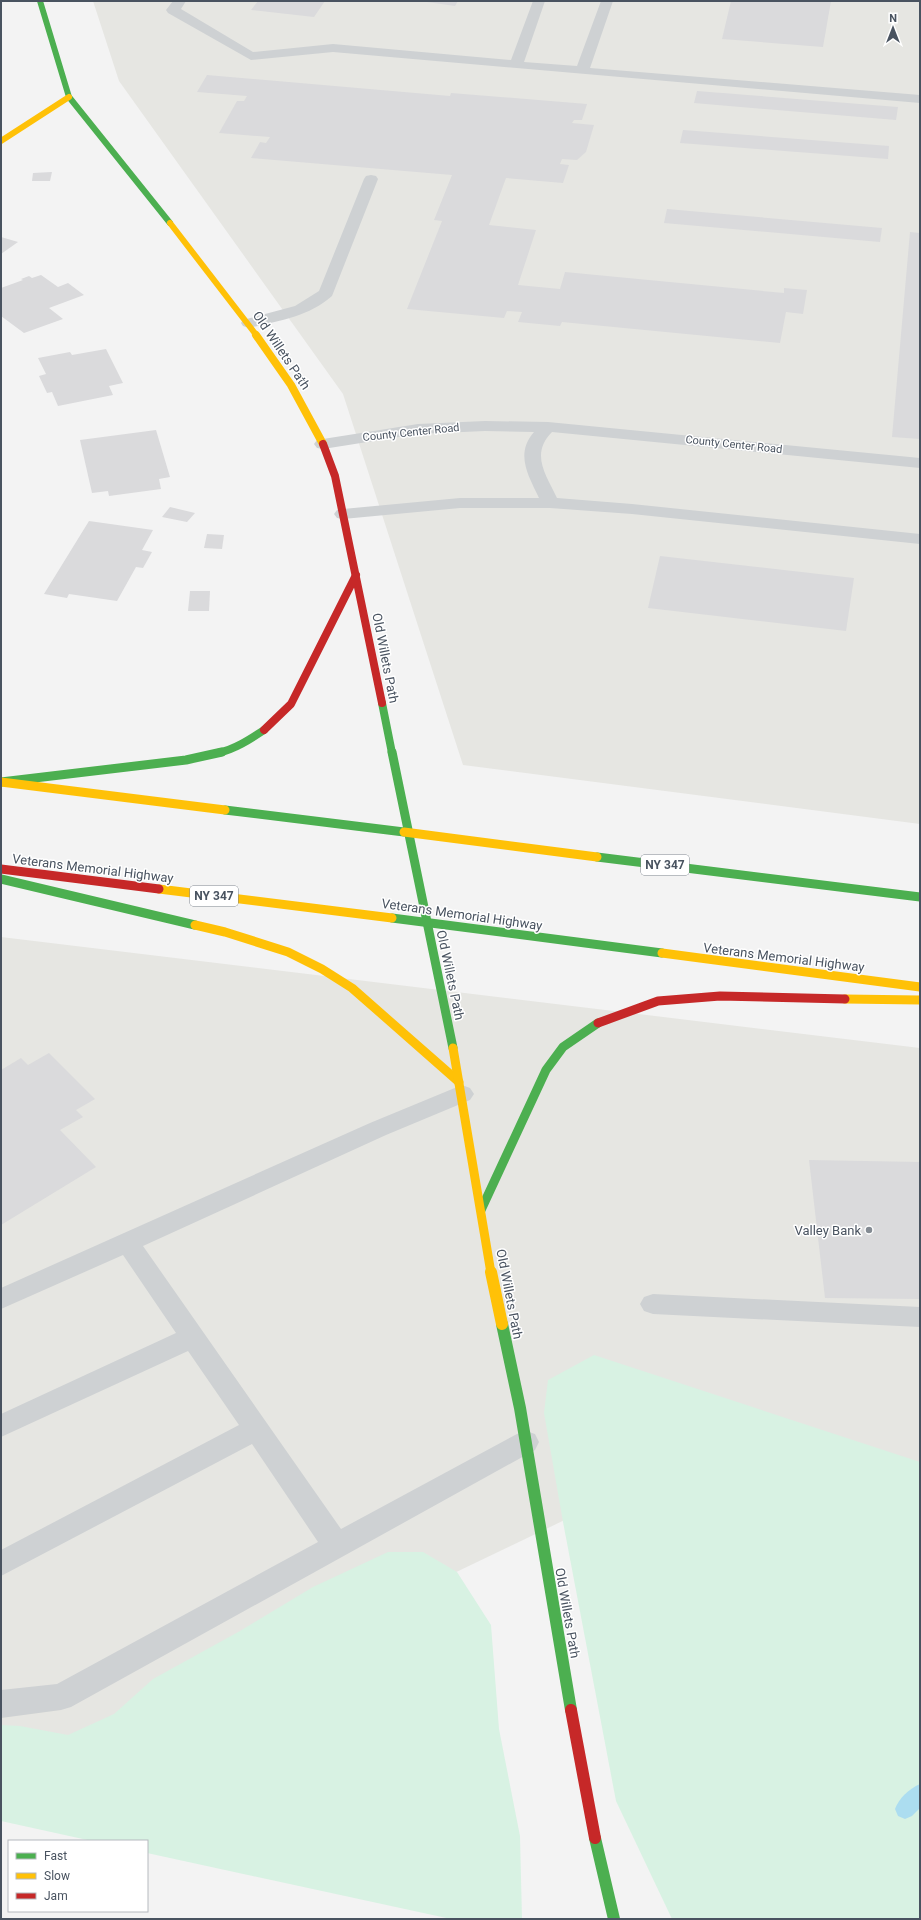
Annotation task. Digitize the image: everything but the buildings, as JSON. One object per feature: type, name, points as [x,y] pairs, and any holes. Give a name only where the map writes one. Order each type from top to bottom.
[{"type":"main road","name":"Old Willets Path","points":[[40,1],[69,97],[249,323],[294,390],[323,444],[335,476],[410,832],[460,1088],[492,1277],[526,1442],[587,1802],[614,1919]]},
{"type":"main road","points":[[1,141],[69,97]]},
{"type":"main road","points":[[1,782],[186,760],[226,751],[246,742],[268,727],[290,704],[356,575]]},
{"type":"main road","name":"NY 347","points":[[1,782],[920,897]]},
{"type":"main road","name":"Veterans Memorial Highway","points":[[1,869],[427,922],[920,987]]},
{"type":"main road","points":[[1,879],[211,929],[254,940],[288,952],[322,969],[352,988],[460,1088]]},
{"type":"main road","points":[[481,1210],[546,1070],[563,1047],[595,1024],[658,1001],[692,998],[720,996],[920,1000]]},
{"type":"street","points":[[180,1],[174,10],[251,56],[332,48],[582,71],[920,99]]},
{"type":"street","points":[[516,65],[539,1]]},
{"type":"street","points":[[582,71],[607,1]]},
{"type":"street","points":[[249,323],[307,307],[318,301],[326,293],[371,178]]},
{"type":"street","points":[[548,427],[534,442],[532,461],[550,503]]},
{"type":"street","name":"County Center Road","points":[[323,444],[386,433],[434,428],[548,427],[920,463]]},
{"type":"street","points":[[343,514],[460,503],[550,503],[625,508],[920,539]]},
{"type":"street","points":[[1,1299],[460,1088]]},
{"type":"street","points":[[127,1242],[337,1546]]},
{"type":"street","points":[[653,1304],[920,1317]]},
{"type":"street","points":[[1,1426],[192,1337]]},
{"type":"street","points":[[1,1564],[255,1429]]},
{"type":"street","points":[[1,1704],[61,1697],[526,1442]]},
{"type":"shaded area","points":[[93,1],[920,1],[920,824],[463,765],[343,394],[119,81]]},
{"type":"shaded area","points":[[1,937],[920,1048],[920,1519],[648,1480],[79,1753],[1,1740]]},
{"type":"green space","points":[[594,1355],[920,1462],[920,1919],[672,1919],[616,1801],[563,1522],[544,1413],[548,1380]]},
{"type":"green space","points":[[388,1552],[423,1552],[457,1572],[491,1625],[499,1729],[520,1836],[522,1919],[451,1919],[148,1853],[148,1840],[87,1840],[1,1821],[1,1725],[20,1726],[68,1735],[114,1714],[153,1679],[240,1631],[313,1587]]},
{"type":"waterway","points":[[905,1809],[920,1794]]},
{"type":"traffic: fast","points":[[40,1],[69,97],[170,223]]},
{"type":"traffic: fast","points":[[382,703],[453,1048]]},
{"type":"traffic: fast","points":[[1,782],[186,760],[227,751],[246,742],[264,730]]},
{"type":"traffic: fast","points":[[225,810],[404,832]]},
{"type":"traffic: fast","points":[[597,857],[920,897]]},
{"type":"traffic: fast","points":[[1,879],[195,925]]},
{"type":"traffic: fast","points":[[392,918],[662,953]]},
{"type":"traffic: fast","points":[[481,1210],[546,1070],[563,1047],[598,1023]]},
{"type":"traffic: fast","points":[[502,1324],[520,1408],[571,1710]]},
{"type":"traffic: fast","points":[[595,1838],[614,1919]]},
{"type":"traffic: slow","points":[[1,141],[69,97]]},
{"type":"traffic: slow","points":[[170,223],[233,303],[272,357],[291,385],[323,444]]},
{"type":"traffic: slow","points":[[1,782],[225,810]]},
{"type":"traffic: slow","points":[[404,832],[597,857]]},
{"type":"traffic: slow","points":[[159,889],[392,918]]},
{"type":"traffic: slow","points":[[195,925],[225,932],[288,952],[322,969],[352,988],[459,1082]]},
{"type":"traffic: slow","points":[[662,953],[920,987]]},
{"type":"traffic: slow","points":[[845,999],[920,1000]]},
{"type":"traffic: slow","points":[[453,1048],[492,1277],[502,1324]]},
{"type":"traffic: jam","points":[[323,444],[335,476],[382,703]]},
{"type":"traffic: jam","points":[[264,730],[291,704],[356,575]]},
{"type":"traffic: jam","points":[[1,869],[159,889]]},
{"type":"traffic: jam","points":[[598,1023],[658,1001],[720,996],[845,999]]},
{"type":"traffic: jam","points":[[571,1710],[587,1802],[595,1838]]},
{"type":"place","name":"Valley Bank","points":[[869,1230]]}]
